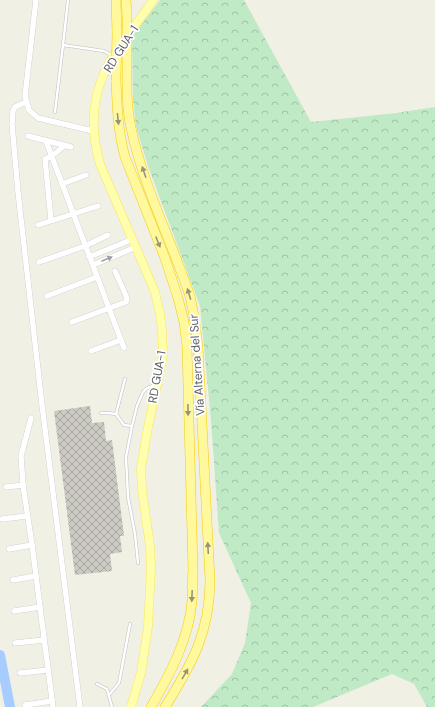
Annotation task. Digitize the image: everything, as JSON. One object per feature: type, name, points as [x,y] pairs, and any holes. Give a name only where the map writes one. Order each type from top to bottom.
[{"type":"highway","name":"Vía Alterna del Sur","points":[[126,0],[128,99],[131,128],[143,169],[190,296],[198,346],[210,567],[210,597],[206,622],[197,651],[187,671],[165,707]]},
{"type":"highway","name":"Vía Alterna del Sur","points":[[116,2],[118,32],[116,80],[120,140],[125,157],[165,258],[178,298],[187,347],[193,570],[192,602],[183,642],[174,663],[151,707]]},
{"type":"main road","name":"RD GUA-1","points":[[131,707],[141,673],[148,628],[151,568],[150,546],[142,490],[141,469],[163,356],[162,330],[155,292],[100,164],[95,147],[93,122],[96,99],[106,70],[113,57],[153,0]]},
{"type":"street","points":[[36,0],[25,96],[29,110],[38,118],[93,131]]},
{"type":"street","points":[[26,102],[15,107],[13,111],[13,139],[42,405],[80,707]]},
{"type":"street","points":[[28,136],[71,147]]},
{"type":"street","points":[[46,141],[124,348]]},
{"type":"street","points":[[51,220],[45,159],[52,156],[64,146]]},
{"type":"street","points":[[62,184],[86,175]]},
{"type":"street","points":[[38,225],[98,206]]},
{"type":"street","points":[[39,262],[85,246],[108,235]]},
{"type":"street","points":[[89,257],[134,243]]},
{"type":"street","points":[[93,265],[134,243]]},
{"type":"street","points":[[72,322],[126,302],[127,300],[115,271]]},
{"type":"street","points":[[47,296],[97,277]]},
{"type":"street","points":[[91,351],[121,340]]},
{"type":"street","points":[[31,418],[22,456],[23,485],[53,707]]},
{"type":"street","points":[[6,487],[23,485]]},
{"type":"street","points":[[2,519],[27,516]]},
{"type":"street","points":[[9,549],[32,545]]},
{"type":"street","points":[[13,580],[36,576]]},
{"type":"street","points":[[14,612],[40,607]]},
{"type":"street","points":[[15,643],[44,640]]},
{"type":"street","points":[[20,673],[48,670]]},
{"type":"street","points":[[24,706],[52,701]]},
{"type":"lane","points":[[55,112],[68,0]]},
{"type":"lane","points":[[63,45],[104,51],[113,57]]},
{"type":"lane","points":[[116,414],[125,379]]},
{"type":"lane","points":[[138,563],[135,534],[128,497],[126,457],[132,426],[143,392],[147,388],[158,384]]},
{"type":"lane","points":[[101,413],[116,414],[124,425],[132,426]]},
{"type":"lane","points":[[109,695],[119,683],[130,624]]},
{"type":"lane","points":[[97,684],[104,686],[107,690],[112,707]]},
{"type":"green space","points":[[160,0],[244,0],[311,122],[396,113],[435,107],[435,707],[427,707],[414,684],[392,674],[313,707],[201,707],[232,674],[245,643],[251,603],[219,533],[211,420],[200,306],[148,166],[136,127],[133,98],[132,37]]},
{"type":"building","points":[[90,406],[92,423],[104,422],[106,441],[112,440],[124,536],[120,536],[122,552],[110,554],[112,571],[75,575],[54,411]]},
{"type":"waterway","points":[[0,655],[10,707]]}]
